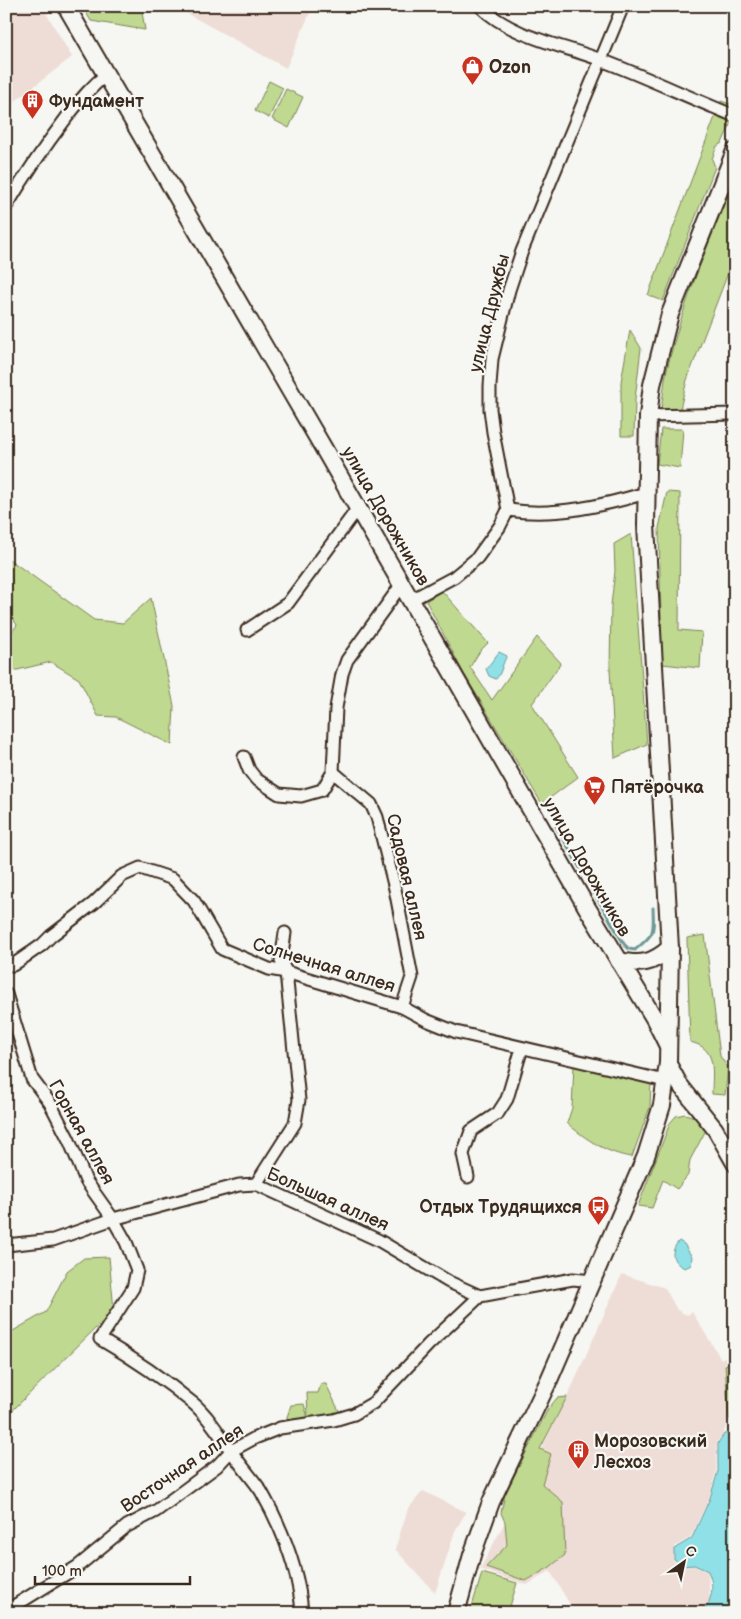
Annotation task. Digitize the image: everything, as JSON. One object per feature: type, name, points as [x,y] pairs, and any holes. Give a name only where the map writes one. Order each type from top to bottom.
[{"type":"main road","name":"улица Дорожников","points":[[66,6],[402,584],[618,961],[654,1018],[668,1046]]},
{"type":"main road","points":[[456,1613],[472,1556],[492,1502],[549,1380],[646,1156],[662,1105],[668,1064],[670,948],[646,494],[648,416],[652,385],[670,314],[735,151]]},
{"type":"main road","points":[[618,961],[635,964],[647,962],[659,958],[670,948]]},
{"type":"street","points":[[480,6],[491,17],[515,30],[602,60],[735,116]]},
{"type":"street","name":"улица Дружбы","points":[[508,510],[490,409],[492,359],[509,290],[522,251],[623,6]]},
{"type":"street","points":[[6,207],[44,147],[95,83],[106,75]]},
{"type":"street","points":[[648,416],[735,414]]},
{"type":"street","points":[[411,600],[454,577],[477,558],[500,526],[508,510],[526,513],[546,512],[617,502],[646,494]]},
{"type":"street","points":[[248,630],[288,602],[358,508]]},
{"type":"street","points":[[244,757],[249,770],[256,779],[279,794],[301,796],[322,790],[333,772],[336,708],[342,674],[347,660],[402,584]]},
{"type":"street","name":"Садовая аллея","points":[[333,772],[371,804],[377,817],[395,889],[412,977],[402,1007]]},
{"type":"street","name":"Солнечная аллея","points":[[6,965],[13,965],[42,945],[50,936],[94,903],[122,876],[140,868],[173,879],[194,901],[222,949],[269,969],[286,972],[402,1007],[426,1020],[456,1032],[665,1081]]},
{"type":"street","points":[[256,1184],[295,1123],[299,1100],[286,972],[281,961],[285,933]]},
{"type":"street","name":"Горная аллея","points":[[6,994],[32,1078],[50,1103],[69,1140],[86,1181],[113,1219],[126,1242],[137,1270],[133,1288],[100,1339],[128,1355],[195,1405],[219,1432],[260,1489],[275,1518],[294,1569],[301,1594],[302,1613]]},
{"type":"street","points":[[468,1177],[463,1154],[471,1131],[498,1113],[507,1099],[522,1048]]},
{"type":"street","points":[[668,1064],[674,1077],[696,1108]]},
{"type":"street","points":[[662,1105],[675,1098],[685,1099],[715,1129],[735,1164]]},
{"type":"street","name":"Большая аллея","points":[[6,1245],[53,1240],[113,1219],[239,1185],[256,1184],[378,1240],[449,1282],[480,1296]]},
{"type":"street","points":[[480,1296],[573,1279],[592,1281]]},
{"type":"street","name":"Восточная аллея","points":[[6,1610],[77,1567],[127,1526],[156,1511],[217,1466],[231,1451],[255,1438],[280,1428],[334,1420],[354,1414],[373,1403],[429,1344],[480,1296]]},
{"type":"shaded area","points":[[6,6],[42,6],[72,57],[6,108]]},
{"type":"shaded area","points":[[173,6],[313,6],[286,68]]},
{"type":"shaded area","name":"Морозовский Лесхоз","points":[[622,1274],[665,1288],[677,1310],[687,1315],[692,1312],[721,1359],[725,1357],[729,1418],[723,1434],[717,1442],[716,1472],[709,1498],[691,1537],[674,1547],[673,1560],[682,1568],[693,1566],[708,1572],[710,1599],[702,1613],[575,1613],[550,1571],[527,1585],[480,1569],[571,1389]]},
{"type":"shaded area","points":[[423,1491],[466,1512],[455,1531],[435,1593],[395,1549],[408,1509]]},
{"type":"green space","points":[[82,6],[141,6],[145,30],[91,21]]},
{"type":"green space","points":[[269,81],[283,88],[269,118],[255,111]]},
{"type":"green space","points":[[286,89],[303,97],[289,128],[272,119]]},
{"type":"green space","points":[[735,91],[735,115],[722,143],[717,146],[712,159],[715,167],[663,301],[648,295],[721,101],[730,104]]},
{"type":"green space","points":[[735,177],[735,266],[728,273],[687,380],[680,409],[661,410],[664,384],[673,344],[698,272]]},
{"type":"green space","points":[[630,330],[641,348],[635,399],[634,436],[621,436],[621,382]]},
{"type":"green space","points":[[661,429],[683,429],[680,468],[657,464]]},
{"type":"green space","points":[[667,492],[680,493],[679,630],[702,632],[700,668],[662,664],[659,528]]},
{"type":"green space","points":[[631,534],[647,744],[615,758],[610,670],[611,605],[615,571],[614,544]]},
{"type":"green space","points":[[6,557],[94,620],[123,623],[151,598],[174,706],[172,745],[116,717],[98,716],[79,679],[51,662],[9,672],[6,671],[6,640],[17,625],[6,609]]},
{"type":"green space","points":[[442,591],[488,643],[480,651],[470,667],[492,700],[537,637],[561,663],[532,704],[578,777],[542,804],[463,672],[426,601]]},
{"type":"green space","points":[[705,935],[720,1056],[728,1068],[725,1095],[712,1094],[712,1062],[705,1049],[690,1042],[687,938]]},
{"type":"green space","points":[[574,1065],[651,1082],[650,1107],[632,1157],[614,1153],[597,1145],[567,1123],[572,1108]]},
{"type":"green space","points":[[685,1114],[692,1116],[708,1129],[690,1160],[688,1175],[677,1189],[663,1180],[652,1208],[638,1206],[670,1123],[676,1116]]},
{"type":"green space","points":[[109,1257],[114,1310],[6,1419],[6,1328],[13,1331],[46,1312],[67,1271],[84,1258]]},
{"type":"green space","points":[[735,1360],[735,1422],[732,1422],[729,1418],[725,1365]]},
{"type":"green space","points":[[321,1384],[326,1384],[340,1413],[285,1423],[291,1405],[304,1404],[308,1418],[307,1393],[318,1393]]},
{"type":"green space","points":[[567,1397],[540,1449],[551,1454],[542,1484],[563,1502],[565,1555],[550,1567],[526,1581],[486,1567],[507,1545],[505,1522],[501,1513],[505,1494],[548,1409],[557,1398]]},
{"type":"green space","points":[[482,1573],[517,1583],[508,1613],[470,1613]]},
{"type":"water","points":[[499,652],[507,656],[496,679],[489,676],[486,669]]},
{"type":"water","points":[[679,1241],[684,1244],[692,1257],[691,1265],[685,1268],[677,1263],[673,1257],[674,1249]]},
{"type":"water","points":[[735,1433],[735,1613],[703,1613],[709,1603],[712,1592],[708,1571],[694,1565],[683,1566],[674,1559],[674,1549],[692,1538],[710,1498],[718,1471],[718,1443],[724,1434]]},
{"type":"waterway","points":[[556,826],[580,868]]},
{"type":"waterway","points":[[592,889],[624,944],[629,949],[635,950],[650,936],[653,928],[653,908]]},
{"type":"place","name":"Ozon","points":[[473,86]]},
{"type":"place","name":"Фундамент","points":[[33,120]]},
{"type":"place","name":"Пятёрочка","points":[[595,806]]},
{"type":"place","name":"Отдых Трудящихся","points":[[598,1226]]},
{"type":"place","name":"Морозовский Лесхоз","points":[[578,1470]]}]
